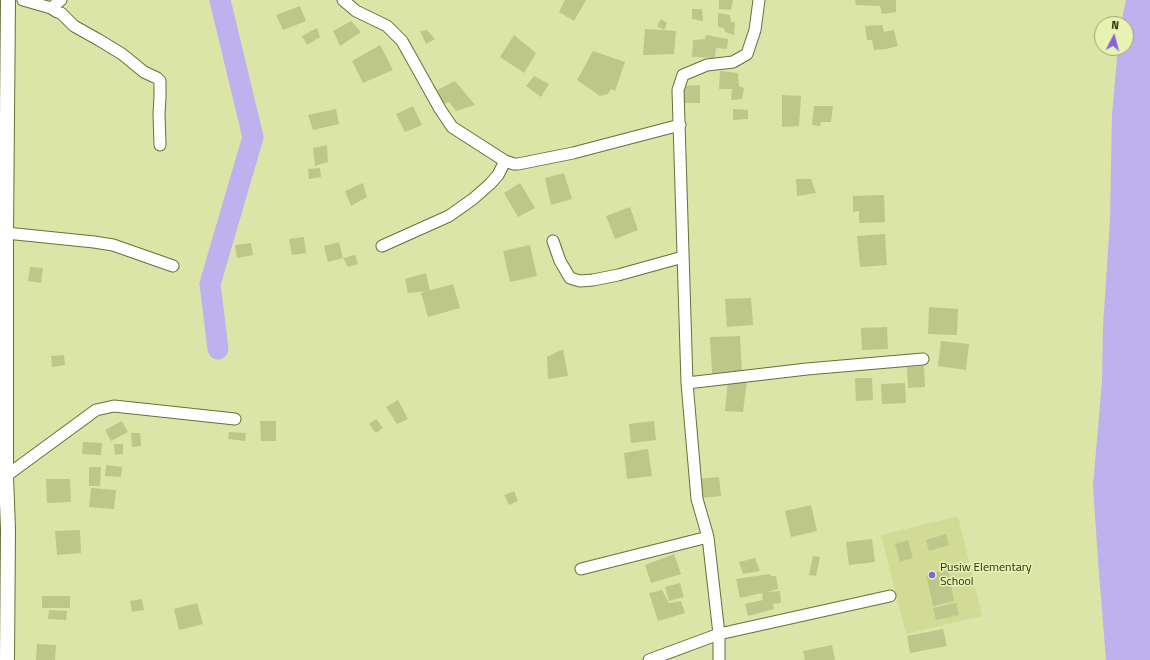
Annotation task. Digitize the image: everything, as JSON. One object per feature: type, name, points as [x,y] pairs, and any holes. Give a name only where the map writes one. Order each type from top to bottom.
[{"type":"street","points":[[7,660],[8,529],[3,293],[6,233],[8,0]]},
{"type":"street","points":[[23,0],[51,8],[62,13],[74,26],[122,54],[144,72],[160,81],[160,145]]},
{"type":"street","points":[[51,8],[61,0]]},
{"type":"street","points":[[343,0],[356,11],[386,26],[402,41],[440,109],[452,127],[505,161],[518,164],[573,153],[680,125]]},
{"type":"street","points":[[719,660],[719,634],[708,537],[697,499],[687,383],[678,90],[683,75],[707,65],[733,62],[747,54],[756,30],[759,0]]},
{"type":"street","points":[[382,246],[455,212],[490,184],[498,175],[505,161]]},
{"type":"street","points":[[6,233],[94,242],[130,251],[173,266]]},
{"type":"street","points":[[553,241],[560,261],[570,278],[580,281],[618,275],[684,257]]},
{"type":"street","points":[[687,383],[807,369],[923,359]]},
{"type":"street","points":[[6,476],[96,410],[114,406],[235,419]]},
{"type":"street","points":[[581,569],[708,537]]},
{"type":"street","points":[[649,660],[719,634],[890,596]]},
{"type":"shaded area","points":[[1126,0],[1150,0],[1150,660],[1106,660],[1093,486],[1102,382],[1103,326],[1110,220],[1112,114],[1117,56],[1134,56],[1134,16],[1123,16]]},
{"type":"shaded area","name":"Pusiw Elementary School","points":[[958,516],[982,616],[906,634],[881,535]]},
{"type":"building","points":[[565,0],[586,0],[574,21],[559,12]]},
{"type":"building","points":[[719,0],[733,0],[731,10],[719,9]]},
{"type":"building","points":[[855,0],[896,0],[896,12],[882,14],[880,6],[856,5]]},
{"type":"building","points":[[300,6],[306,21],[283,30],[276,15]]},
{"type":"building","points":[[692,9],[702,9],[703,21],[692,19]]},
{"type":"building","points":[[718,13],[730,15],[731,22],[735,22],[734,35],[725,32],[724,28],[718,27]]},
{"type":"building","points":[[661,19],[667,23],[664,30],[657,26]]},
{"type":"building","points":[[351,21],[361,32],[340,46],[333,31]]},
{"type":"building","points":[[882,25],[884,32],[894,30],[898,46],[874,50],[872,40],[867,40],[865,26]]},
{"type":"building","points":[[317,28],[320,37],[307,45],[302,36]]},
{"type":"building","points":[[645,29],[676,31],[674,54],[643,55]]},
{"type":"building","points":[[427,30],[435,39],[426,44],[420,31]]},
{"type":"building","points":[[514,35],[536,53],[524,73],[500,57]]},
{"type":"building","points":[[706,35],[728,39],[727,49],[716,48],[715,58],[692,57],[693,40],[705,39]]},
{"type":"building","points":[[380,45],[393,70],[363,83],[352,61]]},
{"type":"building","points":[[593,51],[625,62],[615,91],[611,89],[608,94],[600,96],[577,80]]},
{"type":"building","points":[[720,71],[738,73],[739,86],[744,88],[742,99],[731,100],[732,89],[719,89]]},
{"type":"building","points":[[534,76],[549,84],[541,97],[526,86]]},
{"type":"building","points":[[455,81],[475,105],[456,111],[449,102],[442,105],[437,90]]},
{"type":"building","points":[[700,85],[700,103],[684,103],[684,86]]},
{"type":"building","points":[[782,95],[801,96],[799,126],[782,127]]},
{"type":"building","points":[[413,106],[422,125],[405,132],[396,114]]},
{"type":"building","points":[[814,106],[833,106],[831,122],[821,122],[820,126],[812,125]]},
{"type":"building","points":[[336,109],[339,124],[313,130],[308,115]]},
{"type":"building","points":[[733,109],[748,110],[748,119],[733,120]]},
{"type":"building","points":[[327,145],[328,162],[315,166],[313,148]]},
{"type":"building","points":[[320,168],[321,177],[309,179],[308,169]]},
{"type":"building","points":[[564,173],[572,199],[551,205],[545,178]]},
{"type":"building","points":[[796,179],[811,179],[816,193],[797,196]]},
{"type":"building","points":[[363,183],[367,197],[351,206],[345,191]]},
{"type":"building","points":[[520,183],[535,208],[518,217],[504,193]]},
{"type":"building","points":[[884,195],[885,222],[859,223],[859,211],[853,212],[853,196]]},
{"type":"building","points":[[630,207],[638,230],[615,239],[606,216]]},
{"type":"building","points":[[885,234],[887,265],[860,267],[857,236]]},
{"type":"building","points":[[304,237],[306,253],[292,255],[289,239]]},
{"type":"building","points":[[339,242],[343,258],[328,262],[324,246]]},
{"type":"building","points":[[251,243],[253,255],[237,258],[235,245]]},
{"type":"building","points":[[530,245],[537,276],[510,282],[503,251]]},
{"type":"building","points":[[355,255],[358,264],[348,267],[343,258]]},
{"type":"building","points":[[30,267],[43,268],[41,283],[28,281]]},
{"type":"building","points":[[426,273],[430,291],[408,293],[405,279]]},
{"type":"building","points":[[453,284],[460,308],[428,317],[421,293]]},
{"type":"building","points":[[751,298],[753,325],[727,327],[725,299]]},
{"type":"building","points":[[929,307],[958,309],[957,335],[928,334]]},
{"type":"building","points":[[887,327],[888,349],[862,350],[861,328]]},
{"type":"building","points":[[740,336],[742,372],[712,373],[710,337]]},
{"type":"building","points":[[941,341],[969,344],[966,370],[938,366]]},
{"type":"building","points":[[563,349],[568,376],[548,379],[547,357]]},
{"type":"building","points":[[64,355],[65,365],[52,367],[51,356]]},
{"type":"building","points":[[924,366],[925,387],[908,388],[907,367]]},
{"type":"building","points":[[855,378],[872,378],[873,400],[856,401]]},
{"type":"building","points":[[728,379],[747,381],[743,412],[725,411]]},
{"type":"building","points":[[905,383],[906,403],[882,404],[881,384]]},
{"type":"building","points":[[398,400],[408,419],[397,424],[386,407]]},
{"type":"building","points":[[376,419],[383,428],[376,433],[369,424]]},
{"type":"building","points":[[122,421],[128,432],[111,441],[105,430]]},
{"type":"building","points":[[260,421],[276,421],[276,441],[261,441]]},
{"type":"building","points":[[654,421],[656,440],[631,443],[629,424]]},
{"type":"building","points":[[229,432],[246,433],[245,441],[228,439]]},
{"type":"building","points":[[131,433],[140,433],[141,446],[132,447]]},
{"type":"building","points":[[83,442],[102,443],[101,455],[82,454]]},
{"type":"building","points":[[114,444],[123,444],[123,454],[115,455]]},
{"type":"building","points":[[648,449],[652,476],[627,479],[624,453]]},
{"type":"building","points":[[106,465],[122,467],[121,477],[105,476]]},
{"type":"building","points":[[89,467],[101,467],[100,486],[89,486]]},
{"type":"building","points":[[719,477],[721,496],[700,498],[698,479]]},
{"type":"building","points":[[46,479],[70,479],[71,502],[47,503]]},
{"type":"building","points":[[91,488],[116,490],[114,509],[89,507]]},
{"type":"building","points":[[514,491],[518,501],[509,505],[504,495]]},
{"type":"building","points":[[811,505],[817,531],[791,537],[785,511]]},
{"type":"building","points":[[80,530],[81,553],[57,555],[55,531]]},
{"type":"building","points":[[946,534],[949,545],[929,551],[926,540]]},
{"type":"building","points":[[872,539],[875,562],[849,565],[846,542]]},
{"type":"building","points":[[908,540],[913,558],[900,562],[895,544]]},
{"type":"building","points":[[674,554],[681,574],[651,583],[645,565]]},
{"type":"building","points":[[813,556],[820,557],[816,576],[809,575]]},
{"type":"building","points":[[755,558],[760,571],[743,574],[739,562]]},
{"type":"building","points":[[948,570],[954,601],[933,606],[926,574]]},
{"type":"building","points":[[770,574],[771,576],[776,576],[778,589],[767,592],[780,591],[781,603],[773,604],[774,609],[748,616],[745,604],[763,600],[762,593],[740,598],[736,579]]},
{"type":"building","points":[[680,583],[684,597],[669,601],[665,587]]},
{"type":"building","points":[[662,590],[669,603],[681,601],[685,613],[658,621],[649,593]]},
{"type":"building","points":[[42,596],[70,596],[70,608],[42,608]]},
{"type":"building","points":[[142,599],[144,610],[132,612],[130,601]]},
{"type":"building","points":[[197,603],[203,624],[179,630],[174,609]]},
{"type":"building","points":[[956,603],[959,615],[936,620],[933,608]]},
{"type":"building","points":[[49,610],[67,611],[66,620],[48,619]]},
{"type":"building","points":[[943,629],[947,646],[910,653],[907,636]]},
{"type":"building","points":[[37,644],[56,645],[55,660],[36,660]]},
{"type":"building","points":[[832,645],[835,660],[805,660],[803,651]]},
{"type":"waterway","points":[[218,349],[210,284],[253,137],[220,0]]},
{"type":"place","name":"Pusiw Elementary School","points":[[932,575]]}]
